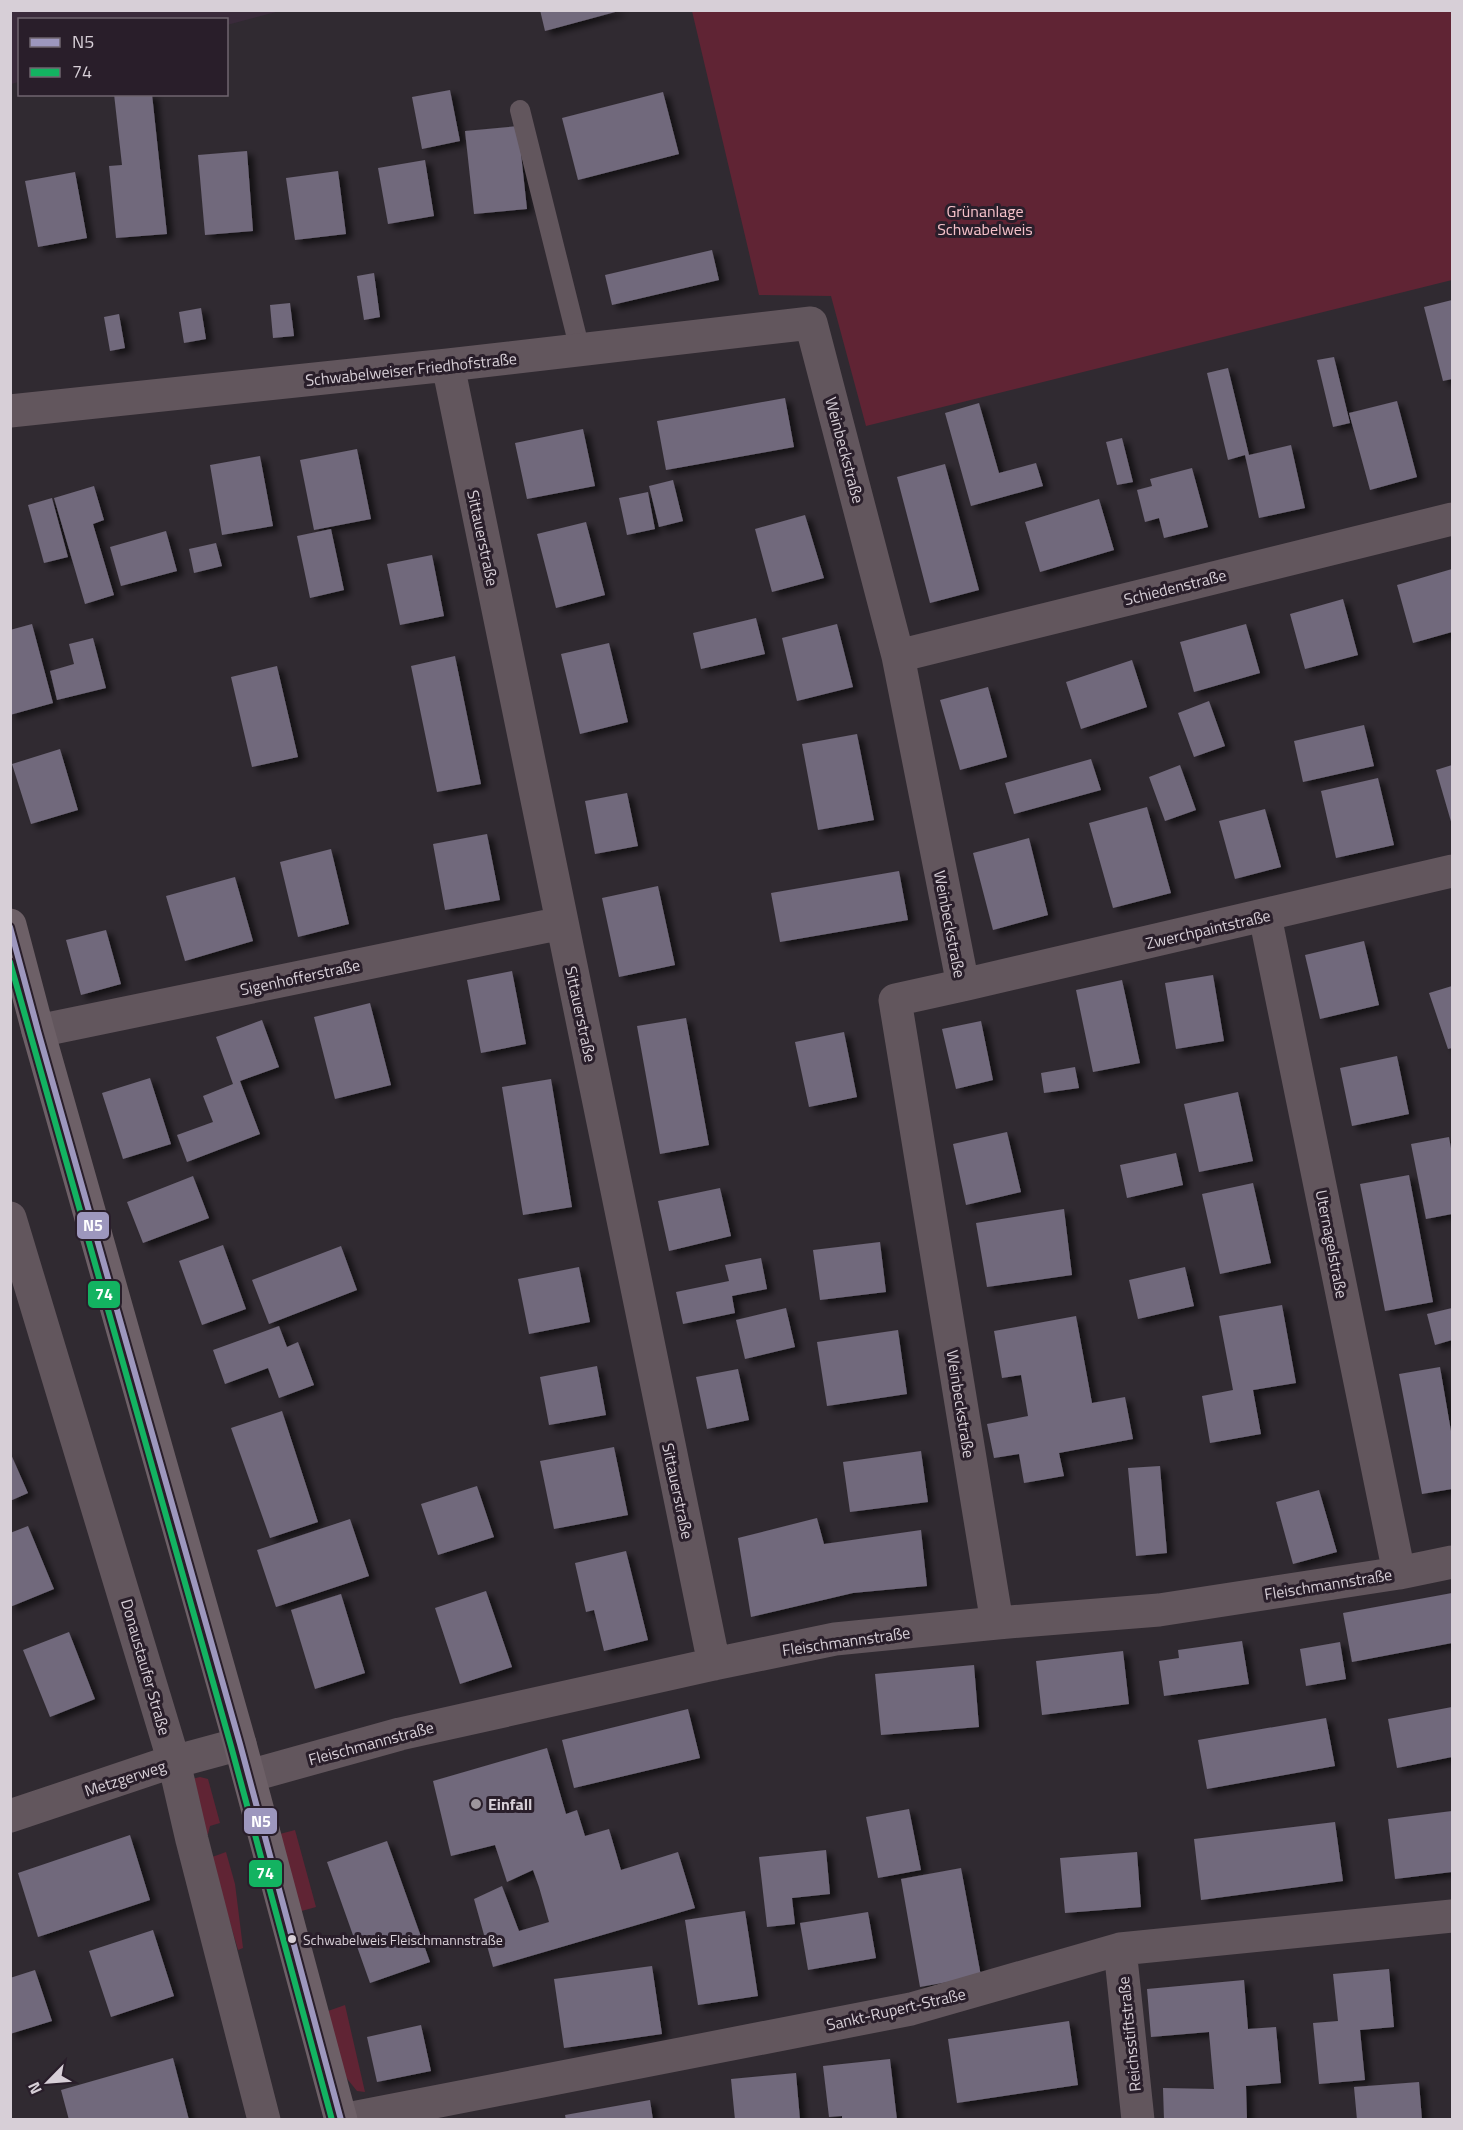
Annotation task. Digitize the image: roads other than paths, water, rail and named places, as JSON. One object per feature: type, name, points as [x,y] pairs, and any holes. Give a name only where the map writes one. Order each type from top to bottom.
[{"type":"main road","points":[[10,925],[249,1776],[342,2120]]},
{"type":"street","name":"Schwabelweiser Friedhofstraße","points":[[10,411],[448,365],[811,323]]},
{"type":"street","name":"Weinbeckstraße","points":[[811,323],[898,656],[963,985],[896,1000],[997,1623]]},
{"type":"street","name":"Sittauerstraße","points":[[448,365],[714,1664]]},
{"type":"street","name":"Schiedenstraße","points":[[898,656],[1452,519]]},
{"type":"street","name":"Zwerchpaintstraße","points":[[963,985],[1452,871]]},
{"type":"street","name":"Uternagelstraße","points":[[1265,916],[1399,1573]]},
{"type":"street","name":"Sigenhofferstraße","points":[[38,1031],[562,923]]},
{"type":"street","name":"Donaustaufer Straße","points":[[10,1218],[174,1762],[264,2120]]},
{"type":"street","name":"Fleischmannstraße","points":[[249,1776],[400,1734],[835,1639],[1159,1610],[1399,1573],[1452,1562]]},
{"type":"street","name":"Metzgerweg","points":[[10,1816],[174,1762],[240,1744]]},
{"type":"street","name":"Sankt-Rupert-Straße","points":[[342,2120],[911,2009],[1120,1949],[1452,1916]]},
{"type":"street","name":"Reichsstiftstraße","points":[[1120,1949],[1138,2120]]},
{"type":"lane","points":[[520,111],[580,350]]},
{"type":"place","name":"Einfall","points":[[476,1804]]},
{"type":"place","name":"Schwabelweis Fleischmannstraße","points":[[292,1939]]},
{"type":"park label","name":"Grünanlage Schwabelweis","points":[[985,220]]}]
